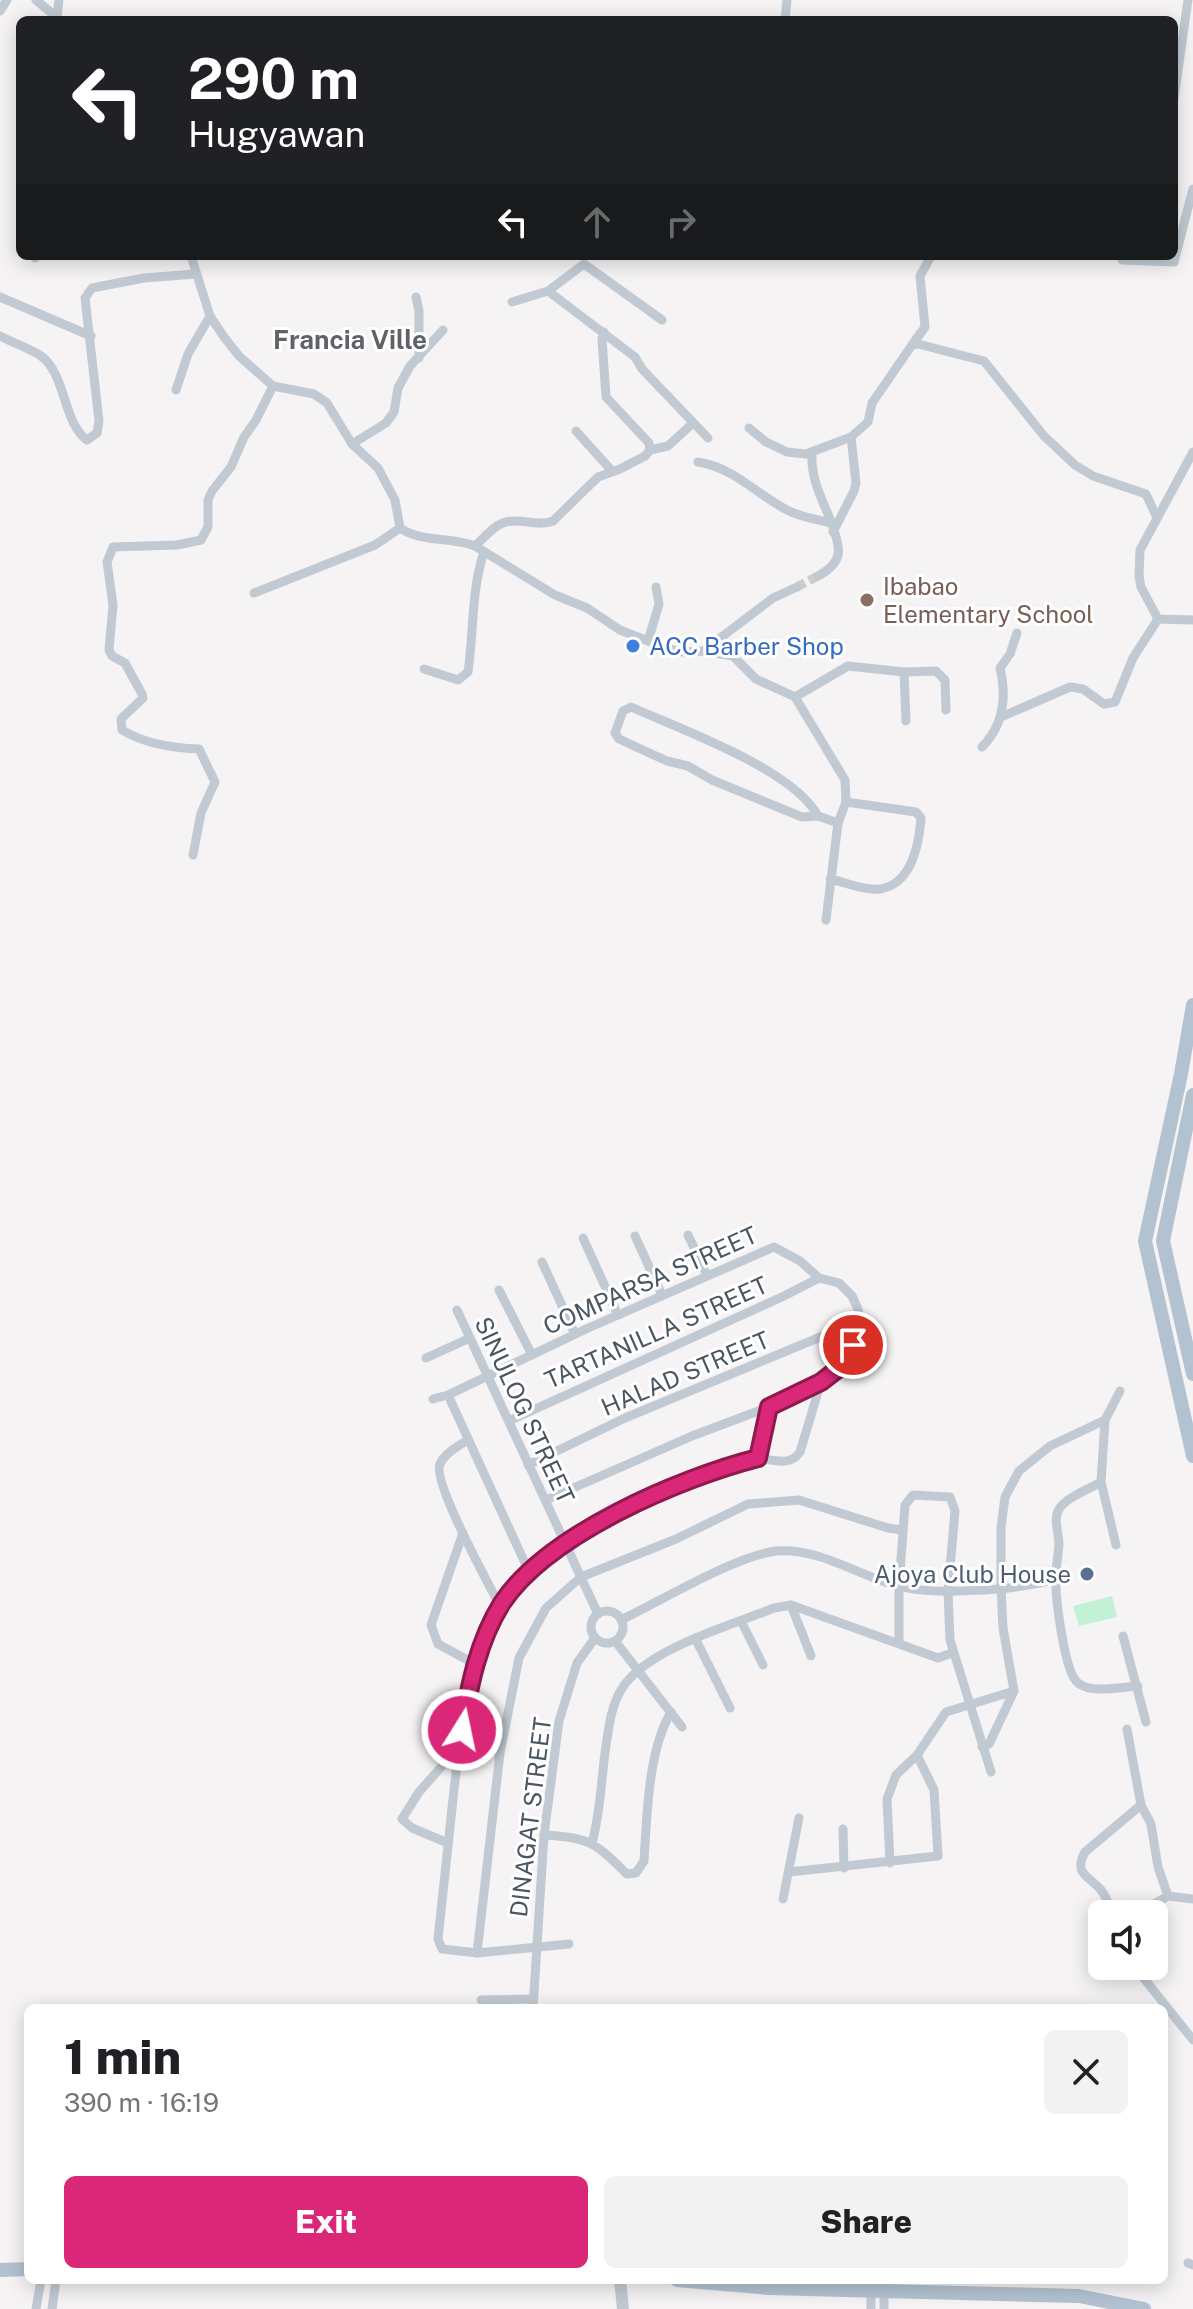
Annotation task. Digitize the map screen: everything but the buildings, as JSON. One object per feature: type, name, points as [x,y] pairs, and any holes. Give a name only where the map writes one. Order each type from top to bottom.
[{"type":"main road","points":[[1193,1005],[1145,1241],[1193,1456]]},
{"type":"main road","points":[[1193,1095],[1163,1241],[1193,1374]]},
{"type":"main road","points":[[0,2270],[24,2269]]},
{"type":"main road","points":[[723,2284],[769,2288],[1079,2296],[1110,2305],[1144,2309]]},
{"type":"street","points":[[0,11],[7,0]]},
{"type":"street","points":[[36,0],[55,16]]},
{"type":"street","points":[[1178,77],[1188,0]]},
{"type":"street","points":[[1181,61],[1193,63]]},
{"type":"street","points":[[1178,247],[1193,189]]},
{"type":"street","points":[[192,260],[210,316],[239,356],[273,386],[322,397],[352,444],[378,468],[395,500],[400,528]]},
{"type":"street","points":[[512,302],[548,291],[585,260],[662,320]]},
{"type":"street","points":[[749,428],[766,442],[787,452],[812,454],[851,437],[868,422],[872,403],[925,327],[920,276],[929,260]]},
{"type":"street","points":[[1155,260],[1175,260]]},
{"type":"street","points":[[0,336],[48,362],[74,423],[87,440],[97,433],[99,421],[85,298],[92,288],[144,278],[196,274]]},
{"type":"street","points":[[548,291],[635,357],[642,369],[708,438]]},
{"type":"street","points":[[0,297],[91,336]]},
{"type":"street","points":[[416,297],[419,358]]},
{"type":"street","points":[[176,390],[188,354],[210,316]]},
{"type":"street","points":[[352,444],[386,423],[394,412],[403,378],[443,330]]},
{"type":"street","points":[[604,332],[606,397],[649,443],[650,450]]},
{"type":"street","points":[[912,345],[984,361],[1044,436],[1075,465],[1093,476],[1146,494],[1157,518]]},
{"type":"street","points":[[193,855],[201,813],[215,782],[199,749],[164,745],[133,737],[122,730],[121,719],[143,698],[125,663],[112,656],[109,650],[113,605],[107,562],[113,547],[177,545],[201,540],[208,527],[208,500],[212,491],[231,467],[273,386]]},
{"type":"street","points":[[424,669],[458,680],[468,672],[479,549],[500,524],[508,521],[546,524],[553,521],[598,477],[645,456],[650,450],[668,446],[693,423]]},
{"type":"street","points":[[576,431],[612,471]]},
{"type":"street","points":[[831,527],[856,483],[851,437]]},
{"type":"street","points":[[1158,619],[1141,587],[1140,550],[1193,452]]},
{"type":"street","points":[[812,454],[812,471],[839,547],[832,567],[818,576]]},
{"type":"street","points":[[698,462],[728,471],[789,511],[831,527]]},
{"type":"street","points":[[400,528],[416,536],[461,541],[479,549],[555,595],[573,601],[620,630],[648,641],[682,652],[703,651],[737,658],[756,679],[795,697],[845,780],[846,802],[838,823],[826,920]]},
{"type":"street","points":[[254,593],[375,545],[400,528]]},
{"type":"street","points":[[648,641],[659,604],[656,587]]},
{"type":"street","points":[[703,651],[773,598],[797,587]]},
{"type":"street","points":[[1158,619],[1193,620]]},
{"type":"street","points":[[1001,717],[1070,687],[1083,689],[1104,704],[1115,702],[1133,658],[1158,619]]},
{"type":"street","points":[[982,747],[998,728],[1004,693],[1000,668],[1010,654],[1017,633]]},
{"type":"street","points":[[795,697],[848,666],[904,672],[936,671],[945,680],[946,710]]},
{"type":"street","points":[[904,672],[906,721]]},
{"type":"street","points":[[818,816],[812,806],[764,767],[631,707],[623,711],[615,733],[619,739],[802,817],[818,816],[838,823]]},
{"type":"street","points":[[830,879],[878,889],[887,886],[906,873],[916,849],[921,818],[916,812],[846,802]]},
{"type":"street","points":[[688,1235],[707,1275]]},
{"type":"street","points":[[635,1236],[662,1295]]},
{"type":"street","points":[[583,1238],[618,1315]]},
{"type":"street","name":"COMPARSA STREET","points":[[433,1399],[448,1395],[575,1334],[774,1247],[800,1261],[819,1278],[839,1283],[852,1296],[859,1321]]},
{"type":"street","points":[[542,1262],[575,1334]]},
{"type":"street","name":"TARTANILLA STREET","points":[[509,1421],[819,1278]]},
{"type":"street","points":[[499,1290],[532,1355]]},
{"type":"street","name":"SINULOG STREET","points":[[457,1310],[598,1614]]},
{"type":"street","points":[[546,1500],[692,1436],[769,1407],[821,1382],[843,1365],[853,1345],[859,1321]]},
{"type":"street","name":"HALAD STREET","points":[[528,1465],[625,1418],[859,1321]]},
{"type":"street","points":[[426,1358],[470,1338]]},
{"type":"street","points":[[569,1944],[477,1953],[442,1949],[438,1939],[459,1747],[475,1664],[500,1606],[564,1544],[593,1524],[709,1473],[758,1458],[784,1462],[797,1456],[821,1382]]},
{"type":"street","points":[[1116,1545],[1101,1482],[1105,1420],[1120,1391]]},
{"type":"street","points":[[448,1395],[530,1574]]},
{"type":"street","points":[[758,1458],[769,1407]]},
{"type":"street","points":[[982,1747],[989,1744],[1014,1691],[1003,1628],[1001,1587],[1001,1528],[1005,1497],[1019,1471],[1050,1446],[1105,1420]]},
{"type":"street","points":[[468,1440],[440,1463],[438,1475],[500,1606]]},
{"type":"street","points":[[1101,1482],[1060,1508],[1057,1517],[1059,1543],[1055,1579],[1061,1635],[1073,1678],[1080,1685],[1088,1688],[1138,1686]]},
{"type":"street","points":[[899,1642],[899,1586],[905,1505],[913,1495],[950,1497],[955,1511],[948,1591],[952,1653],[991,1772]]},
{"type":"street","points":[[477,1953],[500,1753],[519,1658],[546,1608],[581,1577],[676,1539],[748,1504],[799,1500],[902,1530]]},
{"type":"street","points":[[463,1533],[431,1625],[438,1644],[475,1664]]},
{"type":"street","points":[[621,1620],[742,1561],[777,1551],[806,1553],[899,1586],[927,1591],[1001,1587],[1055,1579]]},
{"type":"street","points":[[592,1843],[607,1735],[617,1697],[625,1683],[639,1670],[695,1638],[774,1608],[791,1605],[938,1658],[952,1653]]},
{"type":"street","points":[[791,1605],[811,1656]]},
{"type":"street","points":[[610,1612],[621,1620],[623,1630],[615,1641],[605,1643],[595,1638],[591,1623],[598,1614],[610,1612]]},
{"type":"street","points":[[741,1621],[763,1665]]},
{"type":"street","points":[[1123,1636],[1146,1722]]},
{"type":"street","name":"DINAGAT STREET","points":[[533,2004],[544,1835],[559,1721],[577,1663],[595,1638]]},
{"type":"street","points":[[695,1638],[730,1708]]},
{"type":"street","points":[[615,1641],[682,1727]]},
{"type":"street","points":[[890,1863],[887,1799],[896,1775],[917,1755],[946,1712],[1014,1691]]},
{"type":"street","points":[[544,1835],[579,1837],[592,1843],[627,1874],[636,1873],[644,1861],[655,1759],[662,1726],[671,1712]]},
{"type":"street","points":[[1127,1729],[1141,1805],[1151,1824],[1158,1867],[1168,1896]]},
{"type":"street","points":[[448,1843],[412,1828],[402,1819],[419,1792],[459,1747]]},
{"type":"street","points":[[789,1872],[938,1856],[934,1790],[917,1755]]},
{"type":"street","points":[[1107,1900],[1081,1872],[1080,1861],[1085,1852],[1141,1805]]},
{"type":"street","points":[[783,1899],[799,1818]]},
{"type":"street","points":[[843,1829],[844,1868]]},
{"type":"street","points":[[1161,1900],[1168,1896],[1193,1899]]},
{"type":"street","points":[[1145,1980],[1164,2004]]},
{"type":"street","points":[[481,2000],[533,2004]]},
{"type":"street","points":[[1168,2009],[1193,2040]]},
{"type":"street","points":[[36,2309],[40,2284]]},
{"type":"street","points":[[52,2309],[55,2284]]},
{"type":"street","points":[[620,2284],[623,2309]]},
{"type":"street","points":[[871,2309],[878,2290]]},
{"type":"street","points":[[878,2290],[884,2309]]},
{"type":"green space","points":[[1112,1596],[1117,1617],[1079,1626],[1073,1606]]},
{"type":"tunnel","points":[[797,587],[818,576]]},
{"type":"place","name":"Ibabao Elementary School","points":[[867,600]]},
{"type":"place","name":"ACC Barber Shop","points":[[633,646]]},
{"type":"place","name":"Ajoya Club House","points":[[1087,1574]]},
{"type":"district","name":"Francia Ville","points":[[350,339]]},
{"type":"route","points":[[462,1730],[475,1664],[500,1606],[510,1593],[564,1544],[593,1524],[709,1473],[758,1458],[769,1407],[821,1382],[843,1365],[853,1345]]}]
